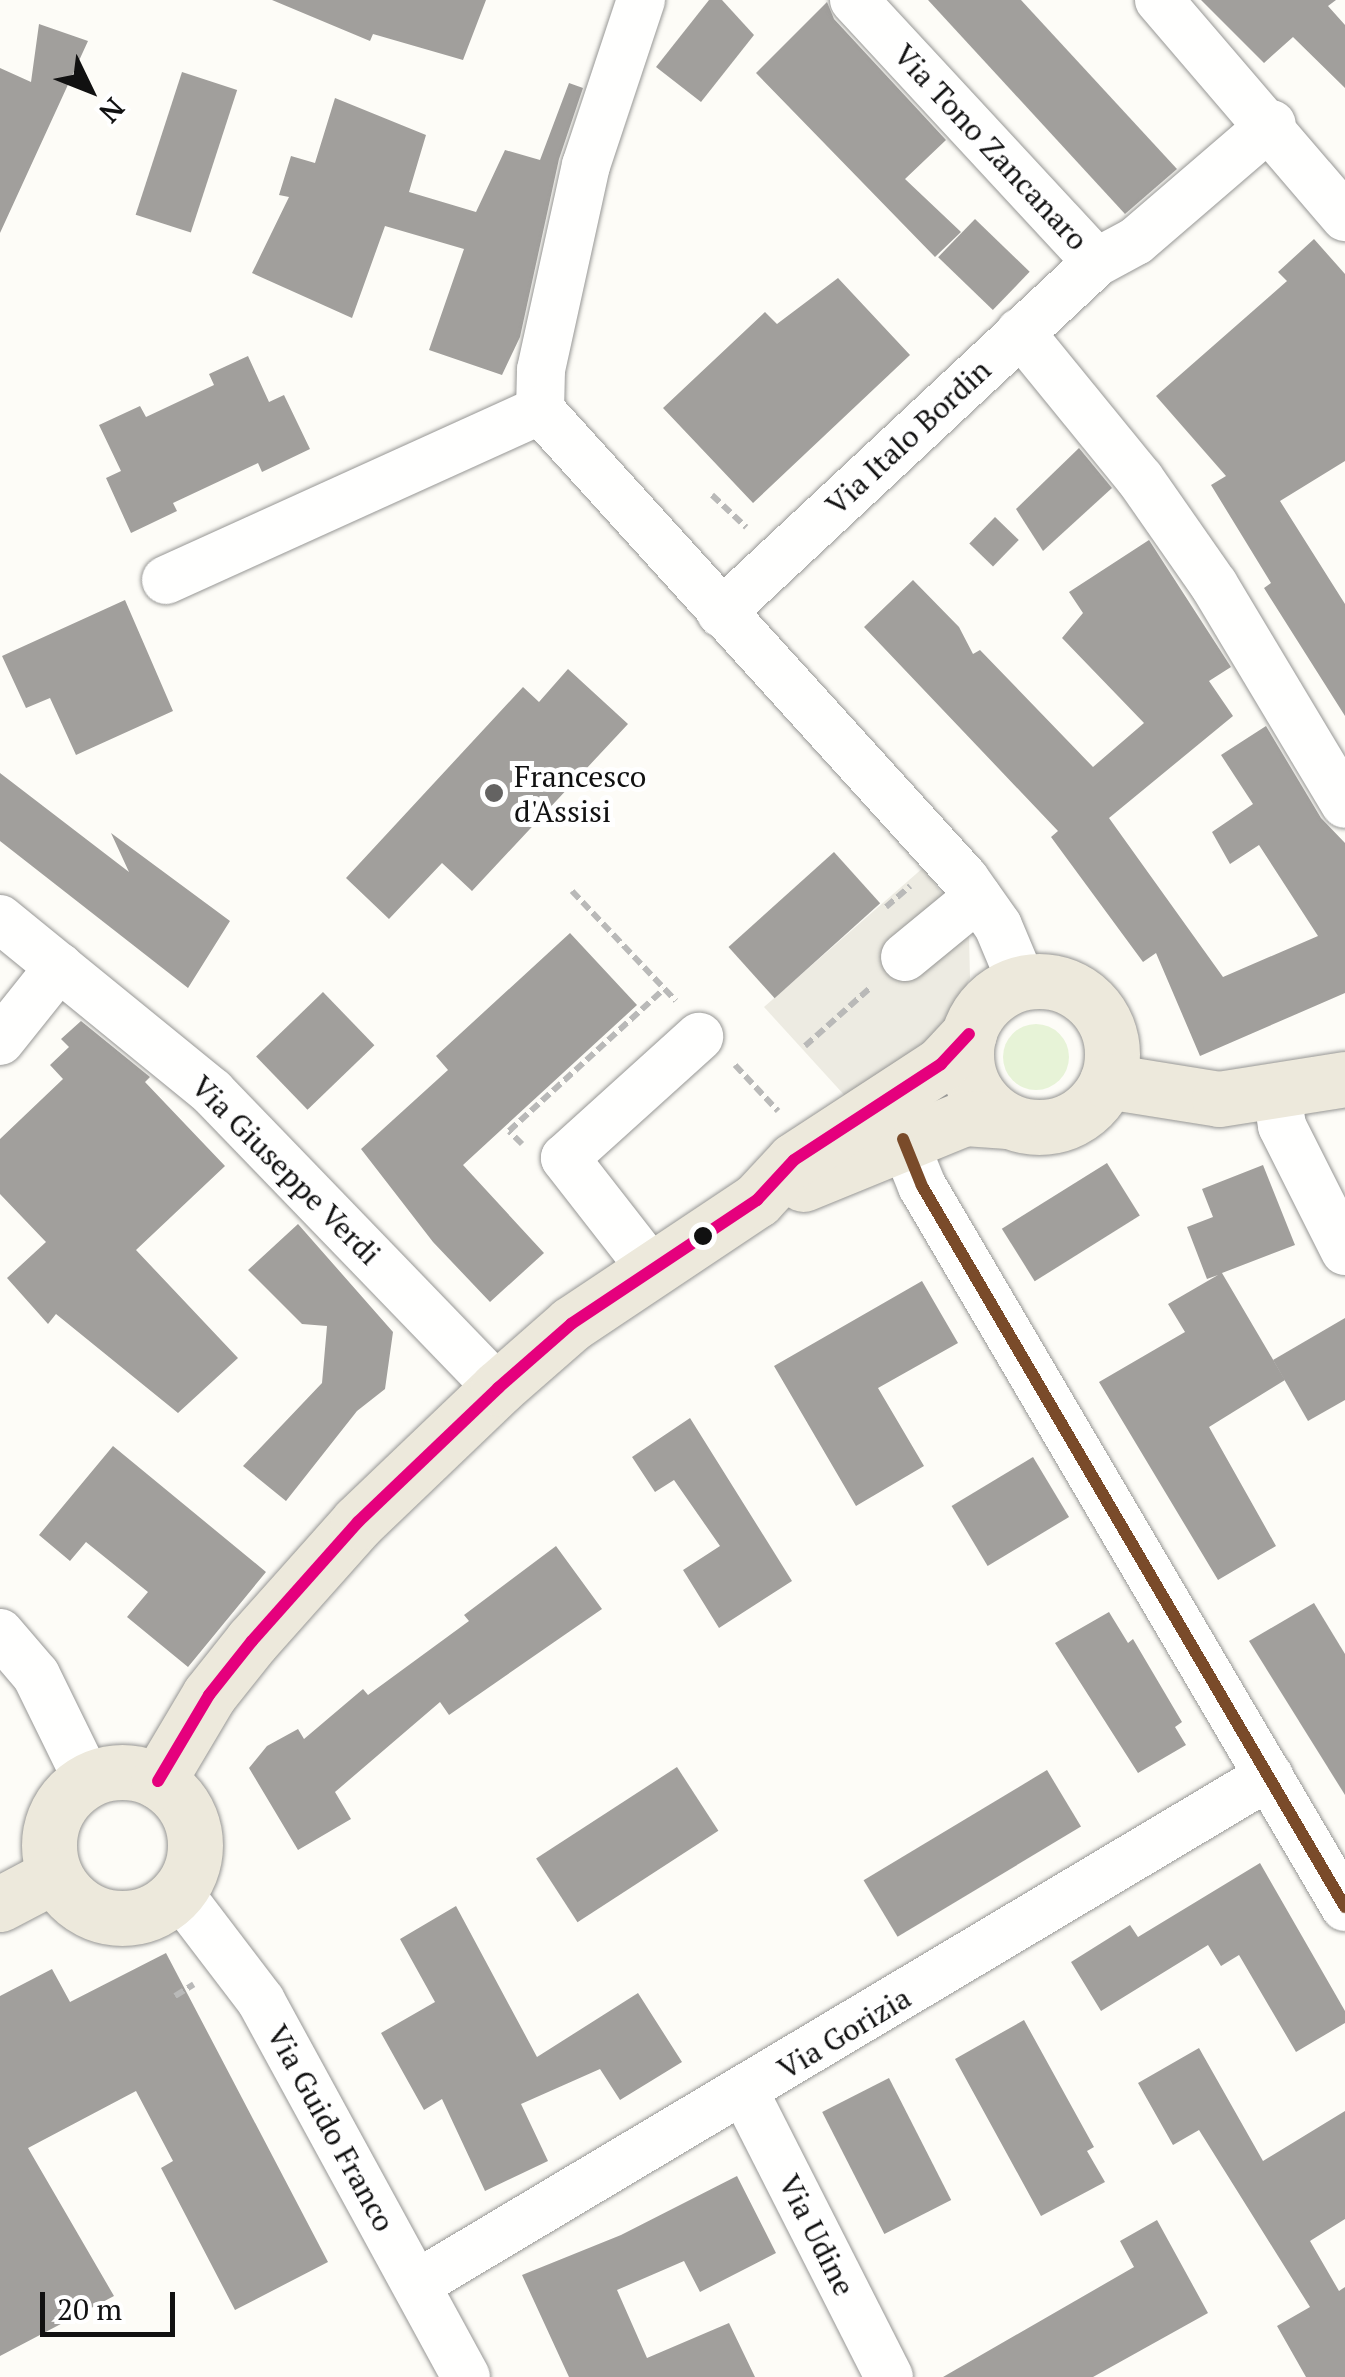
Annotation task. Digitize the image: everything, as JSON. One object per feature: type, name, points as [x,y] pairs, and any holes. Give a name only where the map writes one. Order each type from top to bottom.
[{"type":"main road","points":[[158,1781],[209,1695],[252,1641],[358,1522],[498,1388],[649,1266],[757,1200],[965,1118],[1046,1127],[1066,1122],[1097,1099],[1107,1081],[1112,1059],[1101,1015],[1066,986],[1022,983],[988,1001],[969,1034],[941,1064],[820,1140],[757,1200]]},
{"type":"main road","points":[[969,1034],[968,1075],[977,1094],[1008,1121]]},
{"type":"main road","points":[[1107,1081],[1182,1096],[1277,1094],[1345,1079]]},
{"type":"main road","points":[[115,1772],[158,1781],[181,1802],[194,1831],[190,1873],[178,1892],[148,1913],[112,1918],[78,1903],[55,1875],[49,1854],[57,1812],[88,1781],[115,1772]]},
{"type":"main road","points":[[0,1904],[55,1875]]},
{"type":"street","points":[[641,0],[586,165],[541,370],[540,410],[978,897],[998,926],[1022,983]]},
{"type":"street","name":"Via Tono Zancanaro","points":[[854,0],[1097,262],[1136,241],[1272,124]]},
{"type":"street","points":[[1159,0],[1272,124],[1345,217]]},
{"type":"street","name":"Via Italo Bordin","points":[[722,613],[1097,262]]},
{"type":"street","points":[[1020,332],[1140,480],[1214,585],[1345,804]]},
{"type":"street","points":[[166,580],[446,431],[540,410]]},
{"type":"street","points":[[905,957],[978,897]]},
{"type":"street","name":"Via Giuseppe Verdi","points":[[0,919],[212,1092],[498,1388]]},
{"type":"street","points":[[0,1041],[59,967]]},
{"type":"street","points":[[649,1266],[565,1158],[698,1037]]},
{"type":"street","points":[[1277,1094],[1282,1126],[1345,1252]]},
{"type":"street","points":[[904,1139],[922,1186],[1345,1907]]},
{"type":"street","points":[[0,1633],[36,1674],[88,1781]]},
{"type":"street","name":"Via Gorizia","points":[[416,2284],[745,2094],[1268,1776]]},
{"type":"street","name":"Via Guido Franco","points":[[178,1892],[262,2000],[466,2377]]},
{"type":"street","name":"Via Udine","points":[[745,2094],[889,2377]]},
{"type":"path","points":[[806,1046],[905,957]]},
{"type":"path","points":[[175,1996],[186,1989]]},
{"type":"green space","points":[[1036,1024],[1059,1034],[1069,1057],[1059,1080],[1036,1090],[1013,1080],[1003,1057],[1013,1034]]},
{"type":"shaded area","points":[[924,867],[969,936],[970,978],[945,1028],[846,1097],[764,1007]]},
{"type":"building","points":[[272,0],[486,0],[463,60],[373,34],[370,41]]},
{"type":"building","points":[[709,0],[722,0],[754,35],[701,102],[656,67]]},
{"type":"building","points":[[928,0],[1021,0],[1177,169],[1125,214]]},
{"type":"building","points":[[1201,0],[1336,0],[1328,6],[1345,25],[1345,88],[1293,37],[1264,63]]},
{"type":"building","points":[[827,2],[834,19],[946,140],[905,179],[961,232],[935,257],[756,73]]},
{"type":"building","points":[[39,24],[88,41],[0,233],[0,68],[31,82]]},
{"type":"building","points":[[182,72],[237,90],[191,233],[136,215]]},
{"type":"building","points":[[569,83],[583,88],[559,159],[520,337],[502,375],[429,350],[464,249],[385,226],[352,318],[252,273],[289,197],[279,195],[291,156],[315,163],[335,98],[426,135],[409,192],[476,212],[505,150],[540,160]]},
{"type":"building","points":[[975,219],[1030,272],[993,310],[938,257]]},
{"type":"building","points":[[1314,239],[1345,274],[1345,461],[1280,501],[1345,604],[1345,716],[1264,588],[1271,583],[1211,485],[1226,476],[1156,396],[1287,281],[1278,272]]},
{"type":"building","points":[[838,278],[910,355],[753,503],[663,408],[765,312],[777,324]]},
{"type":"building","points":[[248,356],[269,402],[284,395],[310,449],[262,472],[258,463],[173,503],[177,511],[131,533],[106,478],[121,471],[99,425],[140,406],[146,417],[214,385],[209,374]]},
{"type":"building","points":[[1079,448],[1112,488],[1043,551],[1016,509]]},
{"type":"building","points":[[995,517],[1019,540],[993,567],[969,544]]},
{"type":"building","points":[[1149,540],[1231,667],[1209,681],[1233,716],[1109,818],[1223,977],[1318,936],[1259,845],[1230,864],[1212,832],[1253,804],[1221,755],[1266,726],[1321,818],[1345,843],[1345,993],[1200,1056],[1156,953],[1143,962],[1051,837],[1058,831],[864,627],[913,580],[959,627],[973,654],[980,650],[1093,767],[1144,723],[1062,638],[1083,613],[1069,592]]},
{"type":"building","points":[[125,600],[173,711],[76,755],[50,698],[26,708],[2,656]]},
{"type":"building","name":"Francesco d'Assisi","points":[[568,669],[628,724],[472,891],[442,863],[389,919],[346,878],[523,687],[539,702]]},
{"type":"building","points":[[0,773],[129,872],[111,833],[230,921],[188,988],[0,841]]},
{"type":"building","points":[[834,852],[880,903],[775,998],[728,947]]},
{"type":"building","points":[[570,933],[637,1005],[463,1165],[544,1253],[490,1302],[433,1242],[361,1149],[448,1070],[436,1056]]},
{"type":"building","points":[[323,992],[374,1045],[308,1110],[256,1057]]},
{"type":"building","points":[[81,1021],[150,1077],[145,1082],[225,1166],[136,1250],[238,1358],[178,1413],[56,1314],[48,1324],[7,1278],[46,1242],[0,1194],[0,1139],[63,1079],[50,1065],[69,1047],[61,1039]]},
{"type":"building","points":[[1107,1163],[1140,1216],[1035,1281],[1002,1229]]},
{"type":"building","points":[[1263,1165],[1295,1245],[1222,1273],[1285,1380],[1209,1427],[1276,1546],[1218,1580],[1099,1382],[1185,1332],[1168,1304],[1218,1275],[1207,1279],[1187,1227],[1213,1217],[1202,1189]]},
{"type":"building","points":[[298,1224],[393,1332],[385,1389],[357,1411],[286,1501],[243,1466],[322,1383],[327,1326],[302,1324],[248,1270]]},
{"type":"building","points":[[922,1281],[958,1343],[878,1388],[924,1466],[856,1506],[774,1366]]},
{"type":"building","points":[[1345,1318],[1345,1400],[1308,1421],[1273,1360]]},
{"type":"building","points":[[690,1418],[792,1581],[719,1628],[683,1570],[720,1546],[674,1480],[655,1492],[632,1457]]},
{"type":"building","points":[[113,1446],[266,1572],[188,1667],[127,1617],[148,1592],[86,1542],[70,1561],[39,1535]]},
{"type":"building","points":[[1033,1457],[1069,1517],[988,1566],[952,1506]]},
{"type":"building","points":[[556,1546],[602,1609],[449,1715],[440,1702],[335,1792],[351,1819],[298,1850],[249,1768],[267,1746],[298,1729],[304,1739],[363,1689],[368,1695],[469,1621],[464,1615]]},
{"type":"building","points":[[1314,1603],[1345,1654],[1345,1795],[1249,1641]]},
{"type":"building","points":[[1109,1612],[1128,1643],[1133,1639],[1182,1722],[1175,1727],[1186,1745],[1138,1773],[1055,1643]]},
{"type":"building","points":[[677,1767],[718,1831],[577,1922],[536,1858]]},
{"type":"building","points":[[1047,1770],[1081,1827],[898,1937],[864,1880]]},
{"type":"building","points":[[1260,1863],[1345,2011],[1345,2023],[1296,2052],[1239,1955],[1221,1966],[1208,1945],[1101,2011],[1071,1962],[1130,1925],[1138,1937]]},
{"type":"building","points":[[456,1906],[537,2057],[638,1993],[682,2062],[620,2100],[600,2069],[521,2104],[548,2161],[485,2191],[442,2099],[424,2110],[381,2033],[435,2002],[400,1939]]},
{"type":"building","points":[[166,1953],[328,2262],[235,2310],[161,2168],[173,2161],[136,2091],[28,2148],[114,2296],[0,2356],[0,1996],[52,1969],[70,2002]]},
{"type":"building","points":[[1024,2020],[1094,2147],[1087,2151],[1105,2182],[1041,2216],[955,2059]]},
{"type":"building","points":[[1199,2048],[1263,2161],[1345,2111],[1345,2219],[1310,2241],[1339,2291],[1345,2287],[1345,2377],[1306,2377],[1277,2326],[1310,2307],[1199,2130],[1173,2145],[1138,2083]]},
{"type":"building","points":[[889,2078],[951,2200],[884,2234],[822,2112]]},
{"type":"building","points":[[737,2176],[776,2253],[700,2292],[684,2261],[617,2290],[647,2358],[729,2323],[755,2377],[569,2377],[522,2275],[621,2235]]},
{"type":"building","points":[[1157,2220],[1208,2313],[1093,2377],[943,2377],[1134,2267],[1120,2241]]},
{"type":"transit line","points":[[158,1781],[209,1695],[252,1641],[358,1522],[498,1388],[571,1324],[757,1200],[794,1160],[941,1064],[969,1034]]},
{"type":"transit line","points":[[903,1139],[922,1186],[1345,1907]]},
{"type":"place","name":"Francesco d'Assisi","points":[[494,793]]}]
